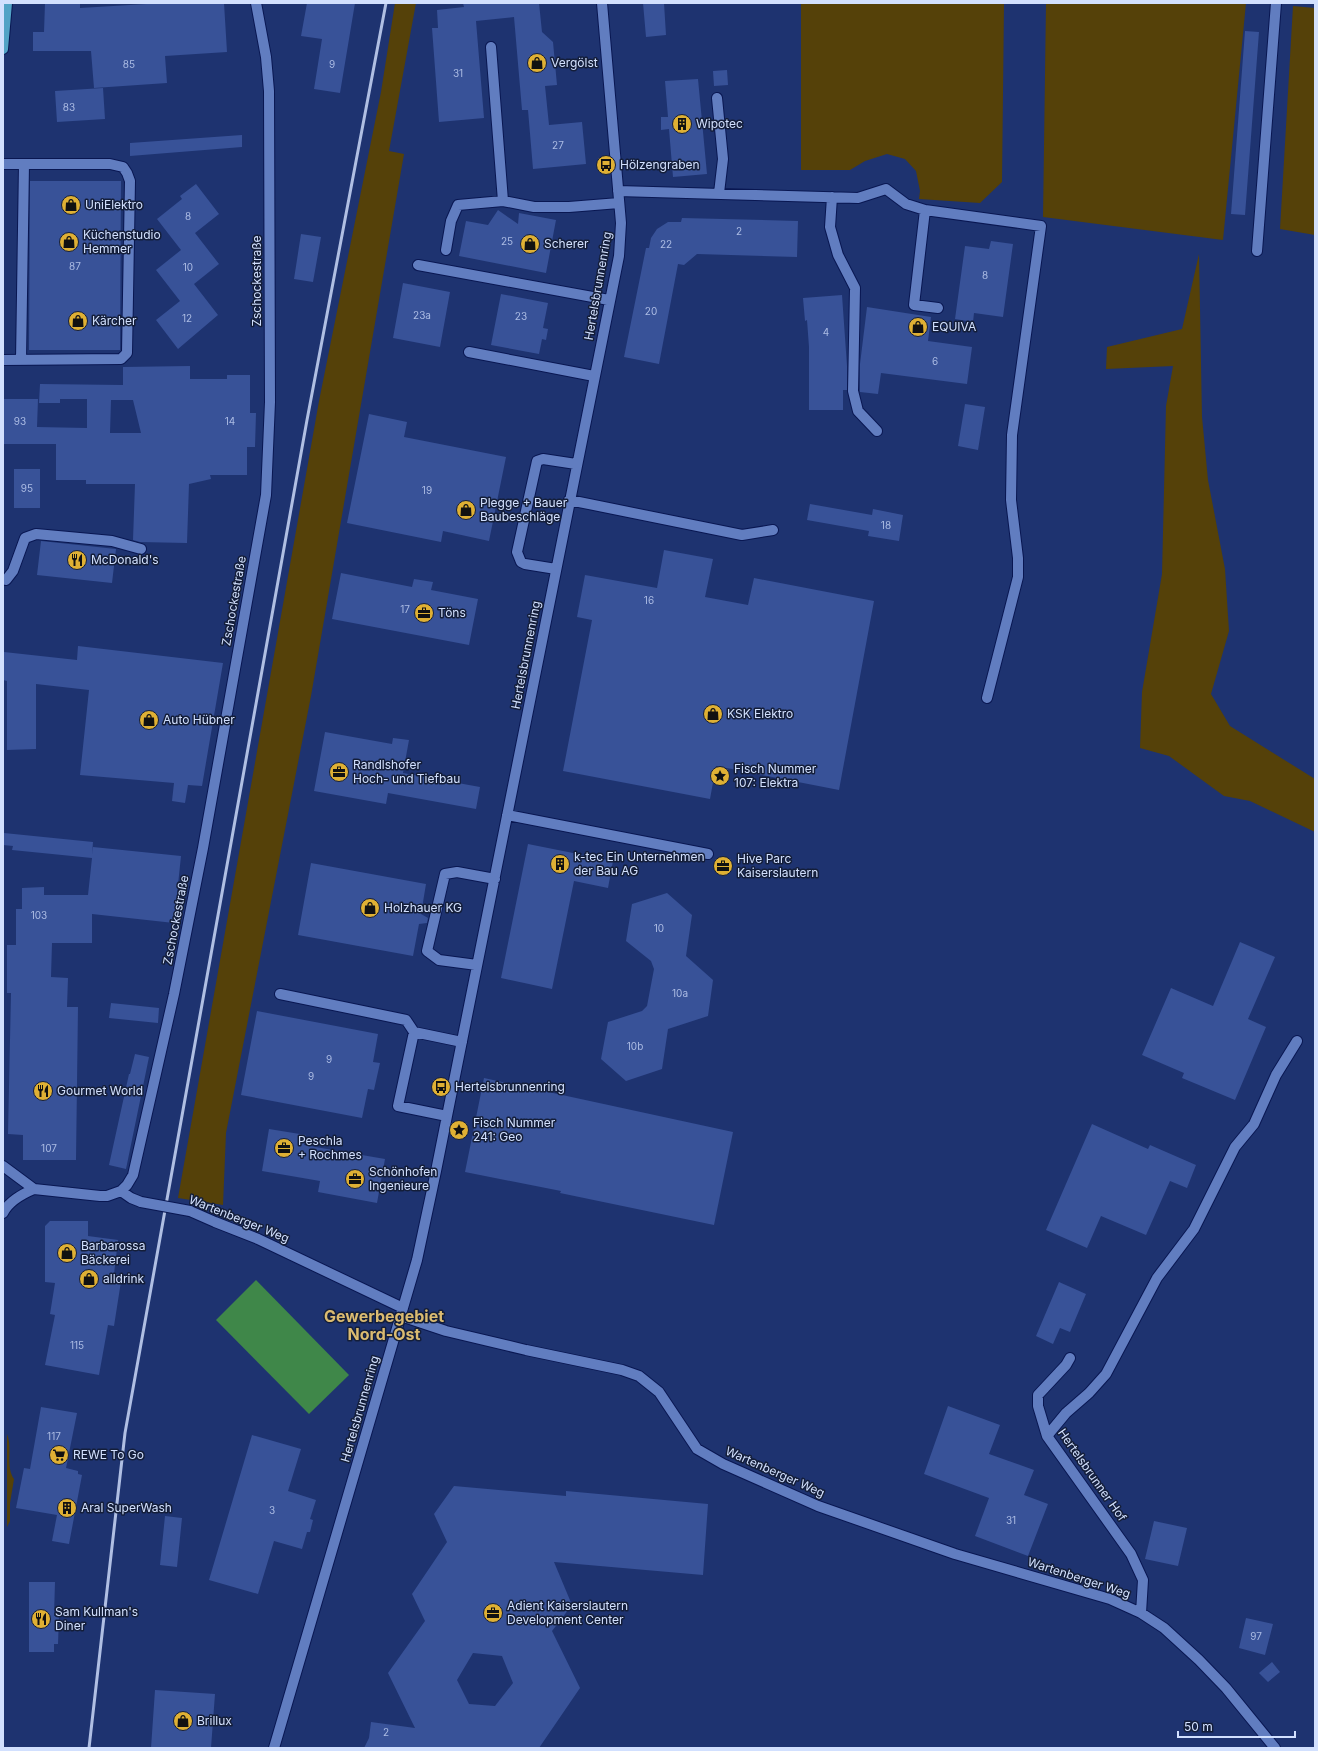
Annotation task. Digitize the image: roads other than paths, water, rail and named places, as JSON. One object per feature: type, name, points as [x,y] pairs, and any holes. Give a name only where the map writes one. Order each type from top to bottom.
[{"type":"main road","points":[[3,49],[7,3]]},
{"type":"street","name":"Zschockestraße","points":[[121,1191],[133,1175],[174,994],[210,809],[266,495],[270,402],[269,91],[266,57],[256,3]]},
{"type":"street","name":"Hertelsbrunnenring","points":[[274,1748],[416,1260],[495,879],[576,464],[619,256],[622,223],[602,3]]},
{"type":"street","points":[[1257,251],[1276,3]]},
{"type":"street","points":[[491,48],[503,201]]},
{"type":"street","points":[[717,98],[723,159],[719,193]]},
{"type":"street","points":[[3,164],[110,164],[123,166],[130,181],[127,353],[121,358],[3,360]]},
{"type":"street","points":[[21,360],[24,164]]},
{"type":"street","points":[[618,191],[858,198],[886,189],[906,204],[925,210],[1041,226],[1012,435],[1011,500],[1018,558],[1018,577],[987,698]]},
{"type":"street","points":[[832,197],[830,227],[838,255],[855,288],[853,391],[858,411],[877,431]]},
{"type":"street","points":[[446,250],[451,221],[458,205],[503,201],[534,207],[569,207],[619,203]]},
{"type":"street","points":[[925,210],[914,305],[938,308]]},
{"type":"street","points":[[418,265],[609,300]]},
{"type":"street","points":[[469,352],[594,376]]},
{"type":"street","points":[[556,569],[525,564],[521,562],[517,552],[537,461],[543,459],[576,464]]},
{"type":"street","points":[[569,500],[742,535],[773,530]]},
{"type":"street","points":[[6,580],[13,571],[25,538],[36,534],[112,541],[141,549]]},
{"type":"street","points":[[507,815],[708,854]]},
{"type":"street","points":[[477,965],[438,960],[427,951],[445,874],[457,872],[495,879]]},
{"type":"street","points":[[280,994],[406,1020],[414,1032],[462,1042]]},
{"type":"street","points":[[414,1032],[398,1106],[447,1116]]},
{"type":"street","points":[[1047,1436],[1066,1413],[1106,1374],[1157,1278],[1194,1229],[1235,1146],[1254,1124],[1276,1075],[1297,1041]]},
{"type":"street","points":[[3,1166],[34,1189]]},
{"type":"street","points":[[3,1213],[13,1201],[22,1194],[34,1189],[107,1196],[121,1191]]},
{"type":"street","name":"Wartenberger Weg","points":[[121,1191],[130,1198],[142,1202],[190,1211],[258,1239],[402,1312],[446,1331],[526,1350],[622,1370],[640,1376],[659,1392],[697,1449],[723,1464],[818,1506],[955,1554],[1110,1599],[1141,1613],[1164,1628],[1199,1660],[1226,1688],[1275,1748]]},
{"type":"street","name":"Hertelsbrunner Hof","points":[[1070,1358],[1066,1365],[1038,1395],[1038,1406],[1047,1436],[1131,1554],[1143,1580],[1141,1613]]},
{"type":"railway","points":[[89,1748],[125,1433],[307,420],[386,3]]},
{"type":"place","name":"Vergölst","points":[[537,63]]},
{"type":"place","name":"Wipotec","points":[[682,124]]},
{"type":"place","name":"Hölzengraben","points":[[606,165]]},
{"type":"place","name":"UniElektro","points":[[71,205]]},
{"type":"place","name":"Küchenstudio Hemmer","points":[[69,242]]},
{"type":"place","name":"Scherer","points":[[530,244]]},
{"type":"place","name":"Kärcher","points":[[78,321]]},
{"type":"place","name":"EQUIVA","points":[[918,327]]},
{"type":"place","name":"Plegge + Bauer Baubeschläge","points":[[466,510]]},
{"type":"place","name":"McDonald's","points":[[77,560]]},
{"type":"place","name":"Töns","points":[[424,613]]},
{"type":"place","name":"KSK Elektro","points":[[713,714]]},
{"type":"place","name":"Auto Hübner","points":[[149,720]]},
{"type":"place","name":"Randlshofer Hoch- und Tiefbau","points":[[339,772]]},
{"type":"place","name":"Fisch Nummer 107: Elektra","points":[[720,776]]},
{"type":"place","name":"k-tec Ein Unternehmen der Bau AG","points":[[560,864]]},
{"type":"place","name":"Hive Parc Kaiserslautern","points":[[723,866]]},
{"type":"place","name":"Holzhauer KG","points":[[370,908]]},
{"type":"place","name":"Hertelsbrunnenring","points":[[441,1087]]},
{"type":"place","name":"Gourmet World","points":[[43,1091]]},
{"type":"place","name":"Fisch Nummer 241: Geo","points":[[459,1130]]},
{"type":"place","name":"Peschla + Rochmes","points":[[284,1148]]},
{"type":"place","name":"Schönhofen Ingenieure","points":[[355,1179]]},
{"type":"place","name":"Barbarossa Bäckerei","points":[[67,1253]]},
{"type":"place","name":"alldrink","points":[[89,1279]]},
{"type":"place","name":"REWE To Go","points":[[59,1455]]},
{"type":"place","name":"Aral SuperWash","points":[[67,1508]]},
{"type":"place","name":"Adient Kaiserslautern Development Center","points":[[493,1613]]},
{"type":"place","name":"Sam Kullman's Diner","points":[[41,1619]]},
{"type":"place","name":"Brillux","points":[[183,1721]]},
{"type":"district","name":"Gewerbegebiet Nord-Ost","points":[[384,1325]]}]
